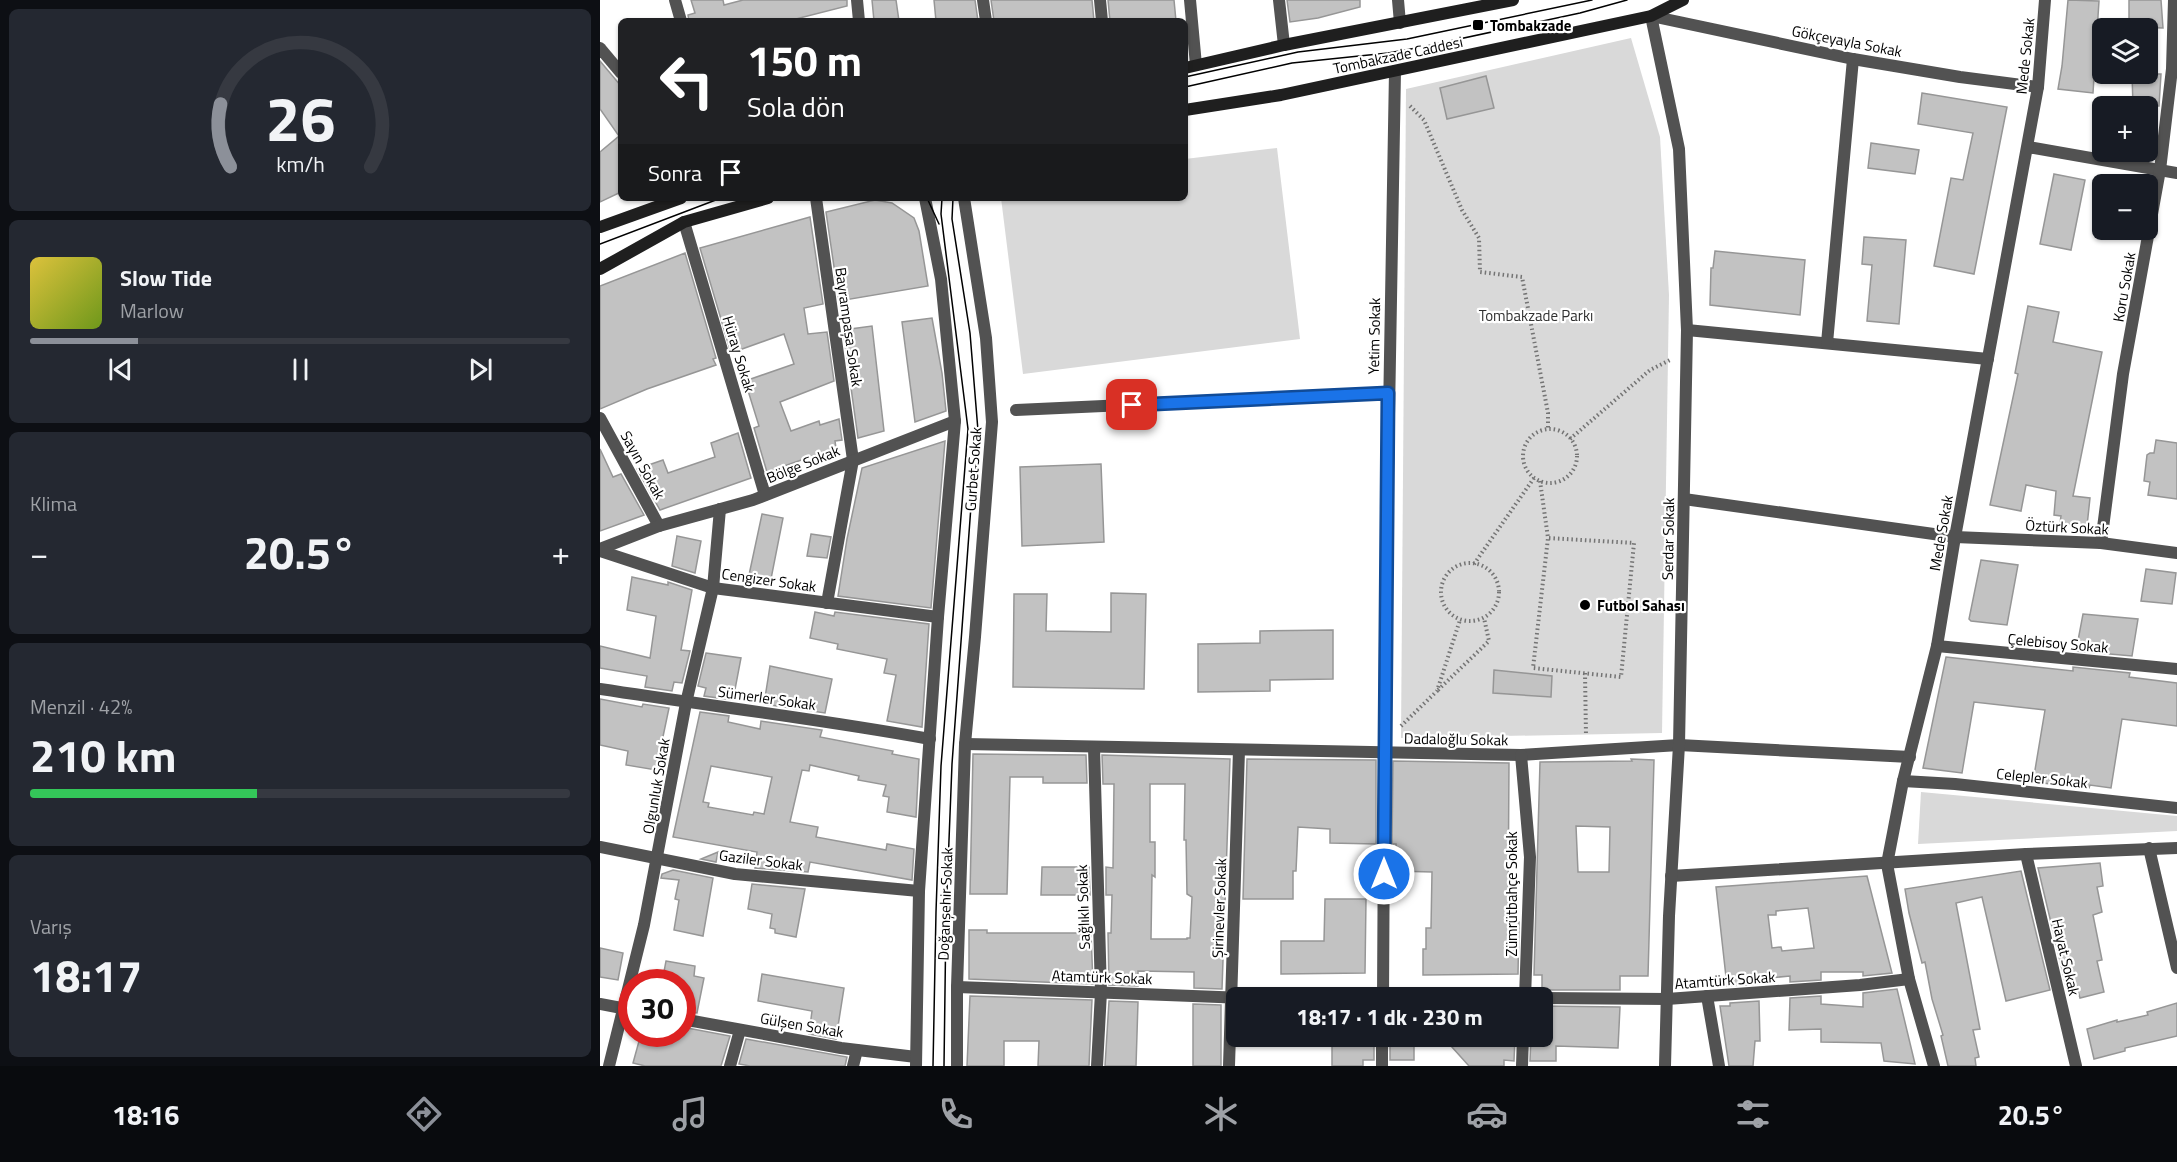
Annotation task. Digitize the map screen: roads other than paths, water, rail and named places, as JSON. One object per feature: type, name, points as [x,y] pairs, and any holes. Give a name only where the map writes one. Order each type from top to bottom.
[{"type":"main road","name":"Tombakzade Caddesi","points":[[1191,66],[1509,0]]},
{"type":"main road","name":"Tombakzade Caddesi","points":[[1188,110],[1281,95],[1651,16],[1683,0]]},
{"type":"main road","points":[[600,227],[673,201]]},
{"type":"main road","points":[[600,269],[684,222],[758,201]]},
{"type":"street","points":[[675,0],[680,18]]},
{"type":"street","points":[[857,0],[859,18]]},
{"type":"street","points":[[983,0],[986,18]]},
{"type":"street","points":[[1100,0],[1102,18]]},
{"type":"street","points":[[1190,0],[1191,66]]},
{"type":"street","points":[[1279,0],[1284,45]]},
{"type":"street","points":[[1398,0],[1400,23]]},
{"type":"street","name":"Mede Sokak","points":[[1934,1066],[1909,979],[1887,864],[1903,781],[1937,646],[1955,537],[2028,147],[2038,87],[2046,0]]},
{"type":"street","name":"Koru Sokak","points":[[2101,543],[2123,374],[2160,170],[2172,69],[2174,0]]},
{"type":"street","name":"Gökçeyayla Sokak","points":[[1651,16],[1853,59],[2038,87]]},
{"type":"street","name":"Serdar Sokak","points":[[1651,16],[1679,149],[1687,330],[1679,745],[1671,876],[1665,1066]]},
{"type":"street","points":[[600,48],[618,69]]},
{"type":"street","points":[[1827,343],[1853,59]]},
{"type":"street","name":"Yetim Sokak","points":[[1383,987],[1388,393],[1395,71]]},
{"type":"street","points":[[2028,147],[2177,172]]},
{"type":"street","name":"Bayrampaşa Sokak","points":[[816,201],[853,460],[827,603]]},
{"type":"street","points":[[916,1062],[920,891],[938,617],[955,421],[941,279],[926,201]]},
{"type":"street","name":"Gurbet Sokak","points":[[964,201],[986,338],[992,422],[965,744]]},
{"type":"street","name":"Hüray Sokak","points":[[684,222],[765,495]]},
{"type":"street","points":[[1687,330],[1988,359]]},
{"type":"street","points":[[1016,410],[1388,393]]},
{"type":"street","name":"Sayın Sokak","points":[[600,418],[659,526]]},
{"type":"street","name":"Bölge Sokak","points":[[600,550],[659,526],[765,495],[955,421]]},
{"type":"street","name":"Öztürk Sokak","points":[[1684,499],[1955,537],[2101,543],[2177,553]]},
{"type":"street","name":"Olgunluk Sokak","points":[[635,969],[686,703],[713,588],[720,509]]},
{"type":"street","name":"Cengizer Sokak","points":[[600,550],[713,588],[938,617]]},
{"type":"street","name":"Çelebisoy Sokak","points":[[1937,646],[2177,669]]},
{"type":"street","name":"Sümerler Sokak","points":[[600,688],[686,703],[860,726],[930,739]]},
{"type":"street","name":"Dadaloğlu Sokak","points":[[965,744],[1239,750],[1384,747],[1521,755],[1679,745],[1910,757]]},
{"type":"street","name":"Doğanşehir Sokak","points":[[957,1066],[957,987],[965,744]]},
{"type":"street","name":"Sağlıklı Sokak","points":[[1094,747],[1101,992],[1097,1066]]},
{"type":"street","name":"Şirinevler Sokak","points":[[1231,987],[1239,750]]},
{"type":"street","name":"Zümrütbahçe Sokak","points":[[1521,755],[1530,857],[1525,987]]},
{"type":"street","name":"Celepler Sokak","points":[[1903,781],[1966,785],[2177,808]]},
{"type":"street","name":"Gaziler Sokak","points":[[600,847],[735,874],[920,891]]},
{"type":"street","points":[[2149,848],[2177,968]]},
{"type":"street","points":[[1671,876],[2026,854],[2177,848]]},
{"type":"street","name":"Hayat Sokak","points":[[2026,854],[2076,1066]]},
{"type":"street","name":"Atamtürk Sokak","points":[[1553,998],[1667,999],[1860,985],[1909,979]]},
{"type":"street","name":"Atamtürk Sokak","points":[[957,987],[1226,997]]},
{"type":"street","points":[[1707,996],[1719,1066]]},
{"type":"street","points":[[600,1004],[618,1007]]},
{"type":"street","name":"Gülşen Sokak","points":[[696,1022],[916,1062]]},
{"type":"street","points":[[730,1066],[740,1030]]},
{"type":"street","name":"Olgunluk Sokak","points":[[609,1066],[618,1038]]},
{"type":"street","name":"Şirinevler Sokak","points":[[1229,1066],[1230,1047]]},
{"type":"street","points":[[1382,1047],[1382,1066]]},
{"type":"street","points":[[1522,1066],[1523,1047]]},
{"type":"street","points":[[853,1066],[857,1050]]},
{"type":"tram line","points":[[1188,76],[1298,52],[1407,39],[1592,0]]},
{"type":"tram line","points":[[1188,86],[1292,63],[1388,53],[1422,47],[1580,13],[1627,0]]},
{"type":"tram line","points":[[600,244],[713,201]]},
{"type":"tram line","points":[[928,201],[939,224]]},
{"type":"tram line","points":[[933,1066],[941,766],[968,429],[941,214],[942,201]]},
{"type":"tram line","points":[[944,1066],[946,916],[952,764],[971,506],[979,443],[970,333],[952,219],[953,201]]},
{"type":"place","name":"Tombakzade","points":[[1478,25]]},
{"type":"place","name":"Futbol Sahası","points":[[1585,605]]},
{"type":"park label","name":"Tombakzade Parkı","points":[[1536,315]]}]
